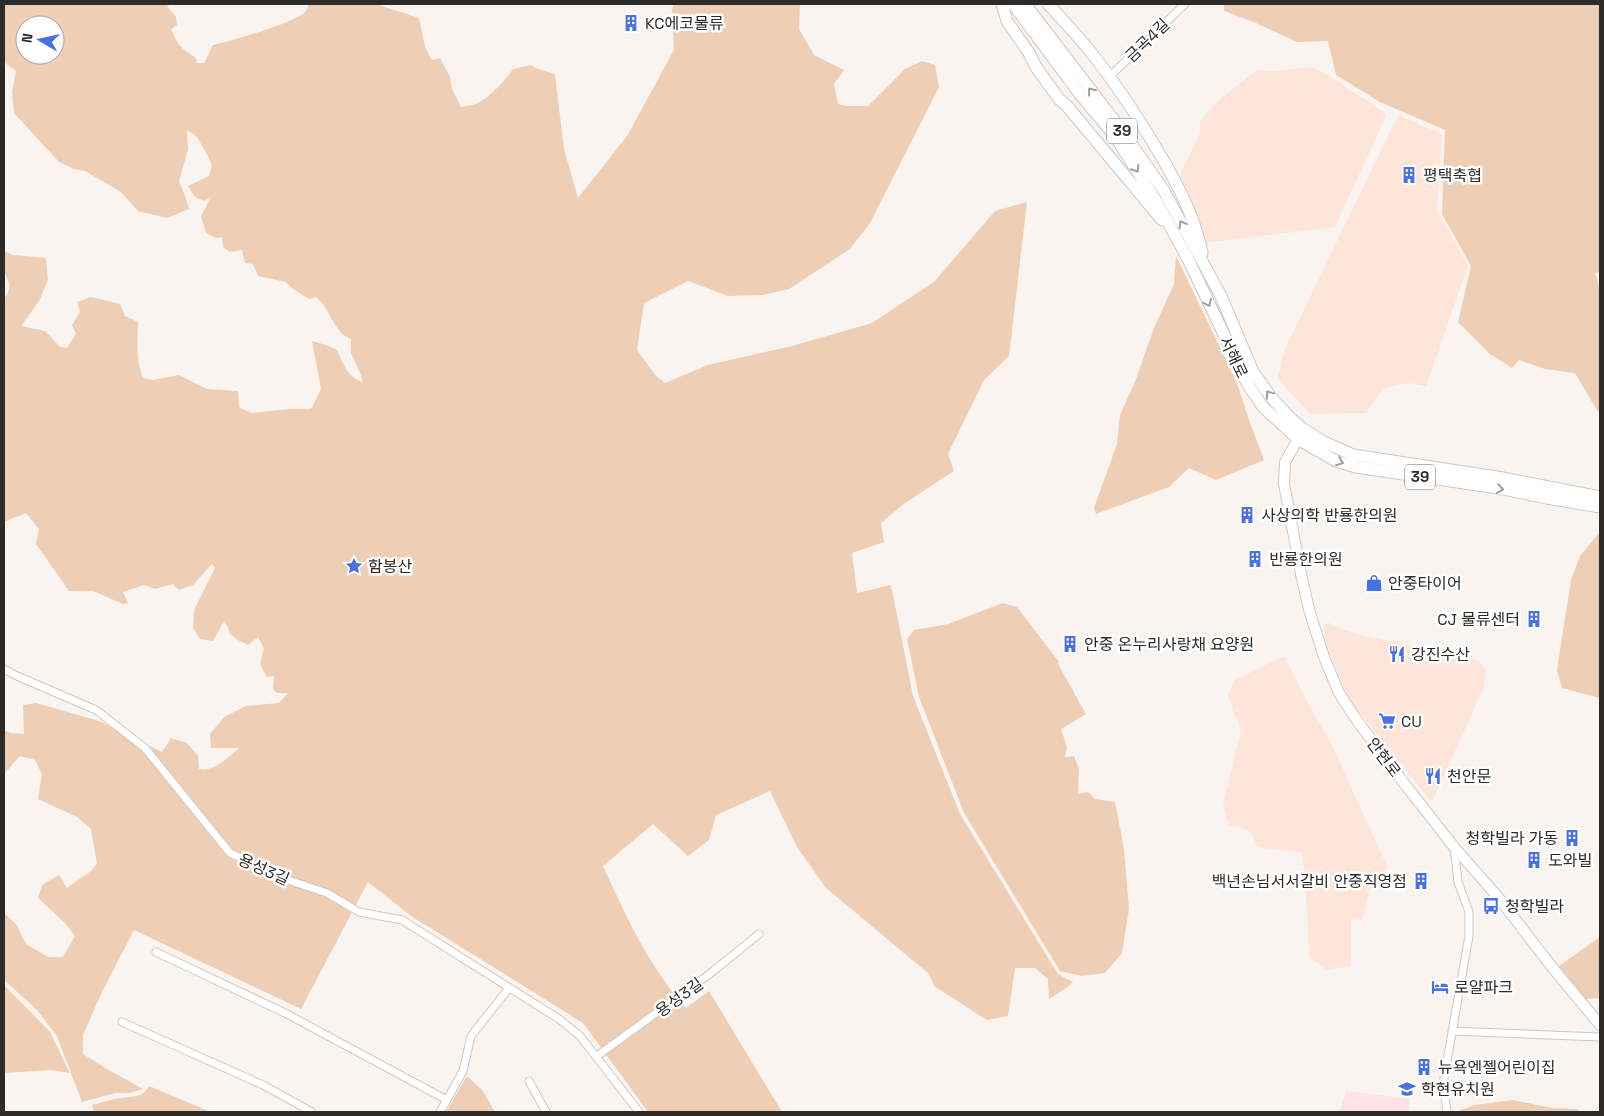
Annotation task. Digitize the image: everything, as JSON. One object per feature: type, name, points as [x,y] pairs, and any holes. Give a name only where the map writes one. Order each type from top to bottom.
[{"type":"main road","points":[[1002,4],[1007,21],[1059,99],[1067,106],[1130,184],[1174,234]]},
{"type":"main road","name":"서해로","points":[[1013,4],[1078,92],[1115,136],[1158,204],[1188,259],[1247,383],[1264,407],[1336,461],[1356,468],[1498,488],[1600,506]]},
{"type":"main road","name":"서해로","points":[[1025,4],[1120,128],[1164,191],[1221,296],[1253,372],[1271,397],[1289,417],[1300,434],[1353,455],[1503,478],[1600,497]]},
{"type":"main road","points":[[1048,4],[1088,48],[1110,76],[1139,119],[1172,175],[1190,214],[1200,240],[1205,268]]},
{"type":"main road","name":"안현로","points":[[1300,434],[1285,462],[1284,484],[1303,587],[1324,657],[1339,693],[1358,722],[1454,847],[1498,897],[1600,1025]]},
{"type":"main road","points":[[1503,478],[1600,489]]},
{"type":"main road","points":[[1548,498],[1600,514]]},
{"type":"street","name":"금곡4길","points":[[1110,76],[1185,4]]},
{"type":"street","name":"용성3길","points":[[4,669],[96,710],[146,748],[230,854],[285,880],[327,893],[360,912],[402,920],[559,1019],[580,1036],[639,1112]]},
{"type":"street","points":[[1447,1112],[1443,1084],[1469,936],[1469,912],[1458,882],[1454,847]]},
{"type":"street","name":"용성3길","points":[[597,1056],[707,976],[759,934]]},
{"type":"street","points":[[156,952],[285,1013],[447,1100]]},
{"type":"street","points":[[440,1112],[463,1071],[471,1036],[509,988]]},
{"type":"street","points":[[122,1022],[263,1085],[312,1112]]},
{"type":"street","points":[[1452,1031],[1600,1037]]},
{"type":"street","points":[[529,1080],[546,1112]]},
{"type":"shaded area","points":[[4,4],[172,4],[167,6],[176,17],[177,25],[171,29],[178,44],[196,58],[197,63],[204,63],[213,45],[290,21],[306,11],[309,4],[378,4],[419,18],[425,47],[432,60],[440,58],[450,77],[452,89],[461,107],[473,105],[484,100],[513,69],[531,65],[555,74],[564,149],[578,198],[627,136],[674,50],[672,10],[674,4],[800,4],[799,29],[814,55],[844,70],[834,84],[838,104],[846,106],[868,106],[905,69],[922,61],[935,65],[939,87],[870,223],[850,249],[789,289],[763,295],[728,296],[688,281],[644,303],[637,350],[656,376],[665,383],[708,365],[792,346],[872,323],[934,282],[995,211],[1027,202],[1009,356],[984,380],[948,454],[954,471],[905,503],[881,523],[884,542],[852,553],[857,593],[891,585],[913,696],[960,814],[1058,974],[1073,982],[1049,999],[1048,979],[1035,968],[1015,968],[1008,1016],[987,1020],[934,986],[929,974],[826,888],[797,847],[770,791],[716,815],[709,840],[688,856],[653,824],[603,866],[620,904],[661,976],[686,1008],[709,991],[782,1112],[648,1112],[583,1023],[411,916],[368,882],[301,1009],[134,930],[102,992],[83,1035],[83,1054],[143,1089],[129,1093],[115,1093],[82,1102],[57,1036],[37,1010],[4,980],[4,913],[16,924],[26,944],[48,957],[63,957],[75,936],[65,923],[38,898],[42,885],[59,875],[67,888],[91,871],[97,864],[91,829],[77,817],[38,799],[42,774],[35,760],[20,756],[4,774],[4,730],[10,733],[24,734],[23,705],[36,703],[99,721],[162,752],[171,738],[187,743],[198,756],[199,769],[205,769],[220,763],[239,748],[211,748],[210,734],[224,717],[246,706],[279,703],[288,693],[277,693],[273,689],[274,676],[267,677],[260,664],[264,648],[258,637],[248,645],[229,633],[224,621],[213,641],[200,639],[193,628],[194,610],[215,568],[212,564],[193,585],[179,590],[173,584],[155,589],[144,585],[123,592],[128,603],[123,604],[93,591],[69,591],[36,544],[39,529],[26,513],[4,522],[4,299],[9,290],[9,283],[4,268],[4,251],[13,255],[46,258],[48,280],[39,301],[21,326],[45,331],[60,347],[67,348],[76,334],[72,325],[80,312],[77,302],[91,297],[120,304],[125,316],[138,322],[138,358],[143,378],[153,380],[179,375],[207,389],[238,391],[239,407],[251,413],[311,409],[321,389],[312,341],[337,350],[350,374],[363,382],[351,353],[351,339],[340,331],[325,307],[316,297],[309,299],[286,282],[258,276],[253,264],[245,263],[242,250],[230,252],[223,247],[222,237],[216,238],[206,233],[201,216],[211,197],[204,201],[195,197],[188,186],[209,176],[212,166],[197,137],[187,130],[188,149],[179,181],[189,209],[167,218],[138,211],[121,192],[85,171],[74,169],[59,162],[14,113],[12,93],[16,71],[4,62]]},
{"type":"shaded area","points":[[1224,4],[1600,4],[1600,272],[1595,273],[1600,289],[1600,410],[1598,412],[1575,373],[1545,369],[1519,360],[1512,368],[1490,354],[1458,322],[1471,266],[1442,214],[1445,130],[1380,102],[1336,75],[1328,41],[1297,42],[1224,11]]},
{"type":"shaded area","points":[[1312,67],[1328,75],[1387,114],[1335,227],[1206,243],[1180,175],[1200,133],[1200,121],[1219,100],[1257,70],[1273,71]]},
{"type":"shaded area","points":[[1398,115],[1442,134],[1437,211],[1468,266],[1426,386],[1408,383],[1384,388],[1366,413],[1310,414],[1285,387],[1278,376],[1285,349]]},
{"type":"shaded area","points":[[1176,256],[1237,383],[1264,460],[1216,480],[1189,468],[1169,487],[1096,514],[1094,508],[1117,444],[1120,415],[1135,382],[1154,328],[1174,284]]},
{"type":"shaded area","points":[[1600,532],[1600,698],[1562,688],[1557,670],[1571,580],[1580,556]]},
{"type":"shaded area","points":[[1003,603],[1017,607],[1059,662],[1058,664],[1086,714],[1061,729],[1067,747],[1065,757],[1074,756],[1079,769],[1078,794],[1088,792],[1095,799],[1115,802],[1124,849],[1129,909],[1122,953],[1105,973],[1082,976],[1060,971],[964,813],[919,697],[907,639],[914,630],[948,624]]},
{"type":"shaded area","points":[[1330,623],[1346,631],[1364,636],[1460,654],[1480,662],[1486,670],[1484,687],[1432,802],[1350,701],[1327,649],[1323,625]]},
{"type":"shaded area","points":[[1284,656],[1330,741],[1388,868],[1380,881],[1371,886],[1362,920],[1351,919],[1351,966],[1327,970],[1310,958],[1303,853],[1257,847],[1252,833],[1239,826],[1229,827],[1223,805],[1241,731],[1228,695],[1234,681]]},
{"type":"shaded area","points":[[1600,937],[1600,998],[1585,999],[1563,974],[1559,966]]},
{"type":"shaded area","points":[[4,985],[50,1032],[70,1073],[51,1070],[4,1073]]},
{"type":"shaded area","points":[[467,1076],[483,1091],[495,1112],[446,1112]]},
{"type":"shaded area","points":[[149,1086],[211,1112],[94,1112],[92,1105],[114,1099],[137,1096],[144,1093]]},
{"type":"shaded area","points":[[1346,1091],[1410,1099],[1408,1112],[1340,1112]]},
{"type":"shaded area","points":[[1513,1100],[1552,1108],[1577,1109],[1581,1112],[1455,1112],[1475,1105]]},
{"type":"place","name":"KC에코물류","points":[[631,23]]},
{"type":"place","name":"평택축협","points":[[1409,175]]},
{"type":"place","name":"사상의학 반룡한의원","points":[[1247,515]]},
{"type":"place","name":"반룡한의원","points":[[1255,559]]},
{"type":"place","name":"함봉산","points":[[354,566]]},
{"type":"place","name":"안중타이어","points":[[1374,583]]},
{"type":"place","name":"CJ 물류센터","points":[[1534,619]]},
{"type":"place","name":"안중 온누리사랑채 요양원","points":[[1070,644]]},
{"type":"place","name":"강진수산","points":[[1397,654]]},
{"type":"place","name":"CU","points":[[1387,721]]},
{"type":"place","name":"천안문","points":[[1433,776]]},
{"type":"place","name":"청학빌라 가동","points":[[1572,838]]},
{"type":"place","name":"도와빌","points":[[1534,860]]},
{"type":"place","name":"백년손님서서갈비 안중직영점","points":[[1421,881]]},
{"type":"place","name":"청학빌라","points":[[1491,906]]},
{"type":"place","name":"로얄파크","points":[[1440,987]]},
{"type":"place","name":"뉴욕엔젤어린이집","points":[[1424,1067]]},
{"type":"place","name":"학현유치원","points":[[1407,1089]]}]
